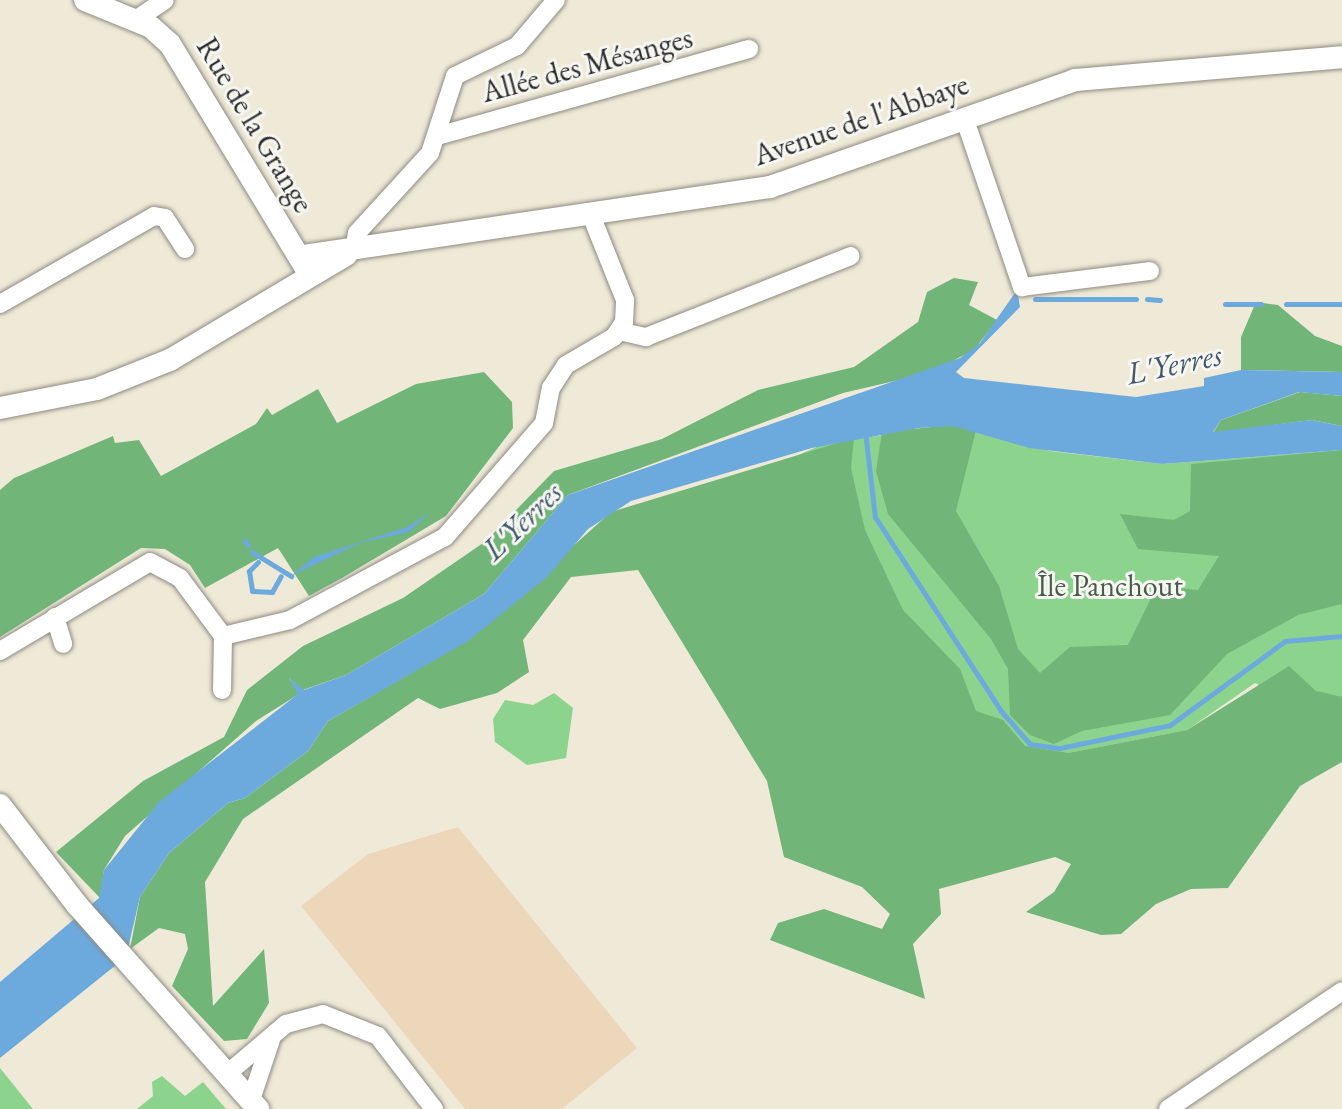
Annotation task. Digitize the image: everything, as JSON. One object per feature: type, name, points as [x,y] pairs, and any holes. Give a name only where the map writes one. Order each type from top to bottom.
[{"type":"street","name":"Rue de la Grange","points":[[85,0],[134,21],[170,44],[303,256],[302,281]]},
{"type":"street","points":[[134,21],[165,0]]},
{"type":"street","points":[[0,408],[85,392],[170,360],[302,281],[355,245],[357,233],[441,135],[446,90],[455,76],[517,46],[556,0]]},
{"type":"street","name":"Allée des Mésanges","points":[[441,135],[749,49]]},
{"type":"street","name":"Avenue de l'Abbaye","points":[[303,256],[355,245],[591,215],[770,187],[1075,80],[1342,57]]},
{"type":"street","points":[[964,117],[1022,287],[1150,271]]},
{"type":"street","points":[[591,215],[625,300],[619,331]]},
{"type":"street","points":[[0,304],[154,216],[165,218],[185,249]]},
{"type":"street","points":[[223,636],[290,620],[445,537],[544,423],[551,388],[566,365],[619,331],[646,337],[851,256]]},
{"type":"street","points":[[0,651],[150,562],[180,578],[223,636],[222,690]]},
{"type":"street","points":[[55,617],[63,644]]},
{"type":"street","points":[[0,805],[77,905],[254,1105]]},
{"type":"street","points":[[1168,1109],[1207,1086],[1298,1015],[1342,991]]},
{"type":"street","points":[[227,1074],[305,1016],[351,1022],[378,1036],[434,1109]]},
{"type":"street","points":[[254,1105],[271,1040]]},
{"type":"shaded area","points":[[458,827],[637,1048],[562,1109],[465,1109],[301,906],[368,854]]},
{"type":"green space","points":[[954,278],[978,282],[969,305],[997,320],[974,350],[929,373],[843,393],[568,495],[484,594],[346,675],[303,690],[289,678],[299,694],[256,721],[125,836],[104,870],[100,898],[56,852],[143,781],[224,737],[247,690],[303,646],[403,598],[486,541],[554,471],[662,439],[758,390],[854,367],[918,322],[927,292]]},
{"type":"green space","points":[[1256,302],[1278,305],[1315,336],[1342,346],[1342,372],[1241,370],[1241,337]]},
{"type":"green space","points":[[484,372],[512,402],[513,428],[446,516],[342,578],[309,596],[278,548],[205,588],[190,565],[165,549],[141,548],[0,637],[0,490],[14,478],[113,436],[115,443],[139,440],[161,476],[256,424],[267,408],[272,415],[318,389],[337,423],[416,384]]},
{"type":"green space","points":[[1300,392],[1342,396],[1342,426],[1312,420],[1213,433],[1221,420]]},
{"type":"green space","name":"Île Panchout","points":[[952,425],[1050,451],[1162,464],[1342,450],[1342,724],[1255,683],[1187,730],[1069,753],[1079,803],[676,510],[823,444]]},
{"type":"green space","points":[[952,425],[976,430],[956,511],[999,586],[1018,649],[1040,673],[1070,647],[1128,645],[1157,586],[1198,590],[1219,556],[1138,549],[1120,514],[1174,520],[1190,511],[1191,464],[1342,450],[1342,604],[1298,615],[1227,654],[1170,715],[1082,731],[1054,744],[1030,735],[1010,715],[1008,669],[991,639],[888,514],[876,471],[882,432]]},
{"type":"green space","points":[[854,438],[851,468],[865,530],[903,610],[960,669],[976,711],[1003,720],[1025,746],[1068,753],[1187,730],[1289,666],[1316,691],[1342,697],[1342,762],[1300,786],[1228,888],[1191,889],[1156,904],[1121,934],[1101,935],[1026,912],[1054,892],[1071,864],[1055,857],[939,889],[941,914],[913,944],[925,999],[770,940],[778,923],[824,909],[882,929],[890,914],[862,887],[784,857],[767,781],[638,570],[571,577],[523,640],[529,672],[497,693],[440,709],[418,698],[243,819],[205,882],[213,1006],[264,949],[269,1003],[247,1039],[224,1041],[172,986],[188,949],[185,934],[159,928],[130,949],[140,897],[169,853],[228,803],[245,798],[308,751],[328,721],[468,640],[611,512]]},
{"type":"green space","points":[[554,693],[573,708],[566,758],[527,765],[495,742],[493,719],[505,700],[533,705]]},
{"type":"green space","points":[[0,1068],[33,1109],[0,1109]]},
{"type":"green space","points":[[162,1076],[185,1096],[203,1082],[226,1109],[137,1109],[153,1096],[152,1082]]},
{"type":"water","points":[[1017,290],[1020,307],[956,372],[964,378],[1136,397],[1204,386],[1204,378],[1241,370],[1342,372],[1342,396],[1299,392],[1221,420],[1213,432],[1312,420],[1342,426],[1342,450],[1162,464],[1029,448],[953,426],[919,428],[812,448],[631,501],[588,529],[547,577],[468,641],[328,721],[308,751],[245,798],[228,803],[169,853],[140,897],[126,957],[0,1058],[0,982],[99,898],[104,870],[159,802],[298,694],[289,678],[304,690],[346,675],[484,594],[568,495],[960,358],[980,343]]},
{"type":"water","points":[[430,512],[409,532],[360,543],[291,576],[314,557],[407,527]]},
{"type":"waterway","points":[[1035,299],[1136,299]]},
{"type":"waterway","points":[[1147,299],[1160,300]]},
{"type":"waterway","points":[[1225,304],[1261,304]]},
{"type":"waterway","points":[[1286,304],[1342,304]]},
{"type":"waterway","points":[[865,431],[875,517],[1001,711],[1030,744],[1060,748],[1170,725],[1285,641],[1342,636]]},
{"type":"waterway","points":[[245,541],[248,545]]},
{"type":"waterway","points":[[252,552],[291,576]]},
{"type":"waterway","points":[[258,562],[249,571],[252,591],[272,592],[281,576]]},
{"type":"water label","name":"L'Yerres","points":[[1174,364]]},
{"type":"water label","name":"L'Yerres","points":[[522,521]]}]
